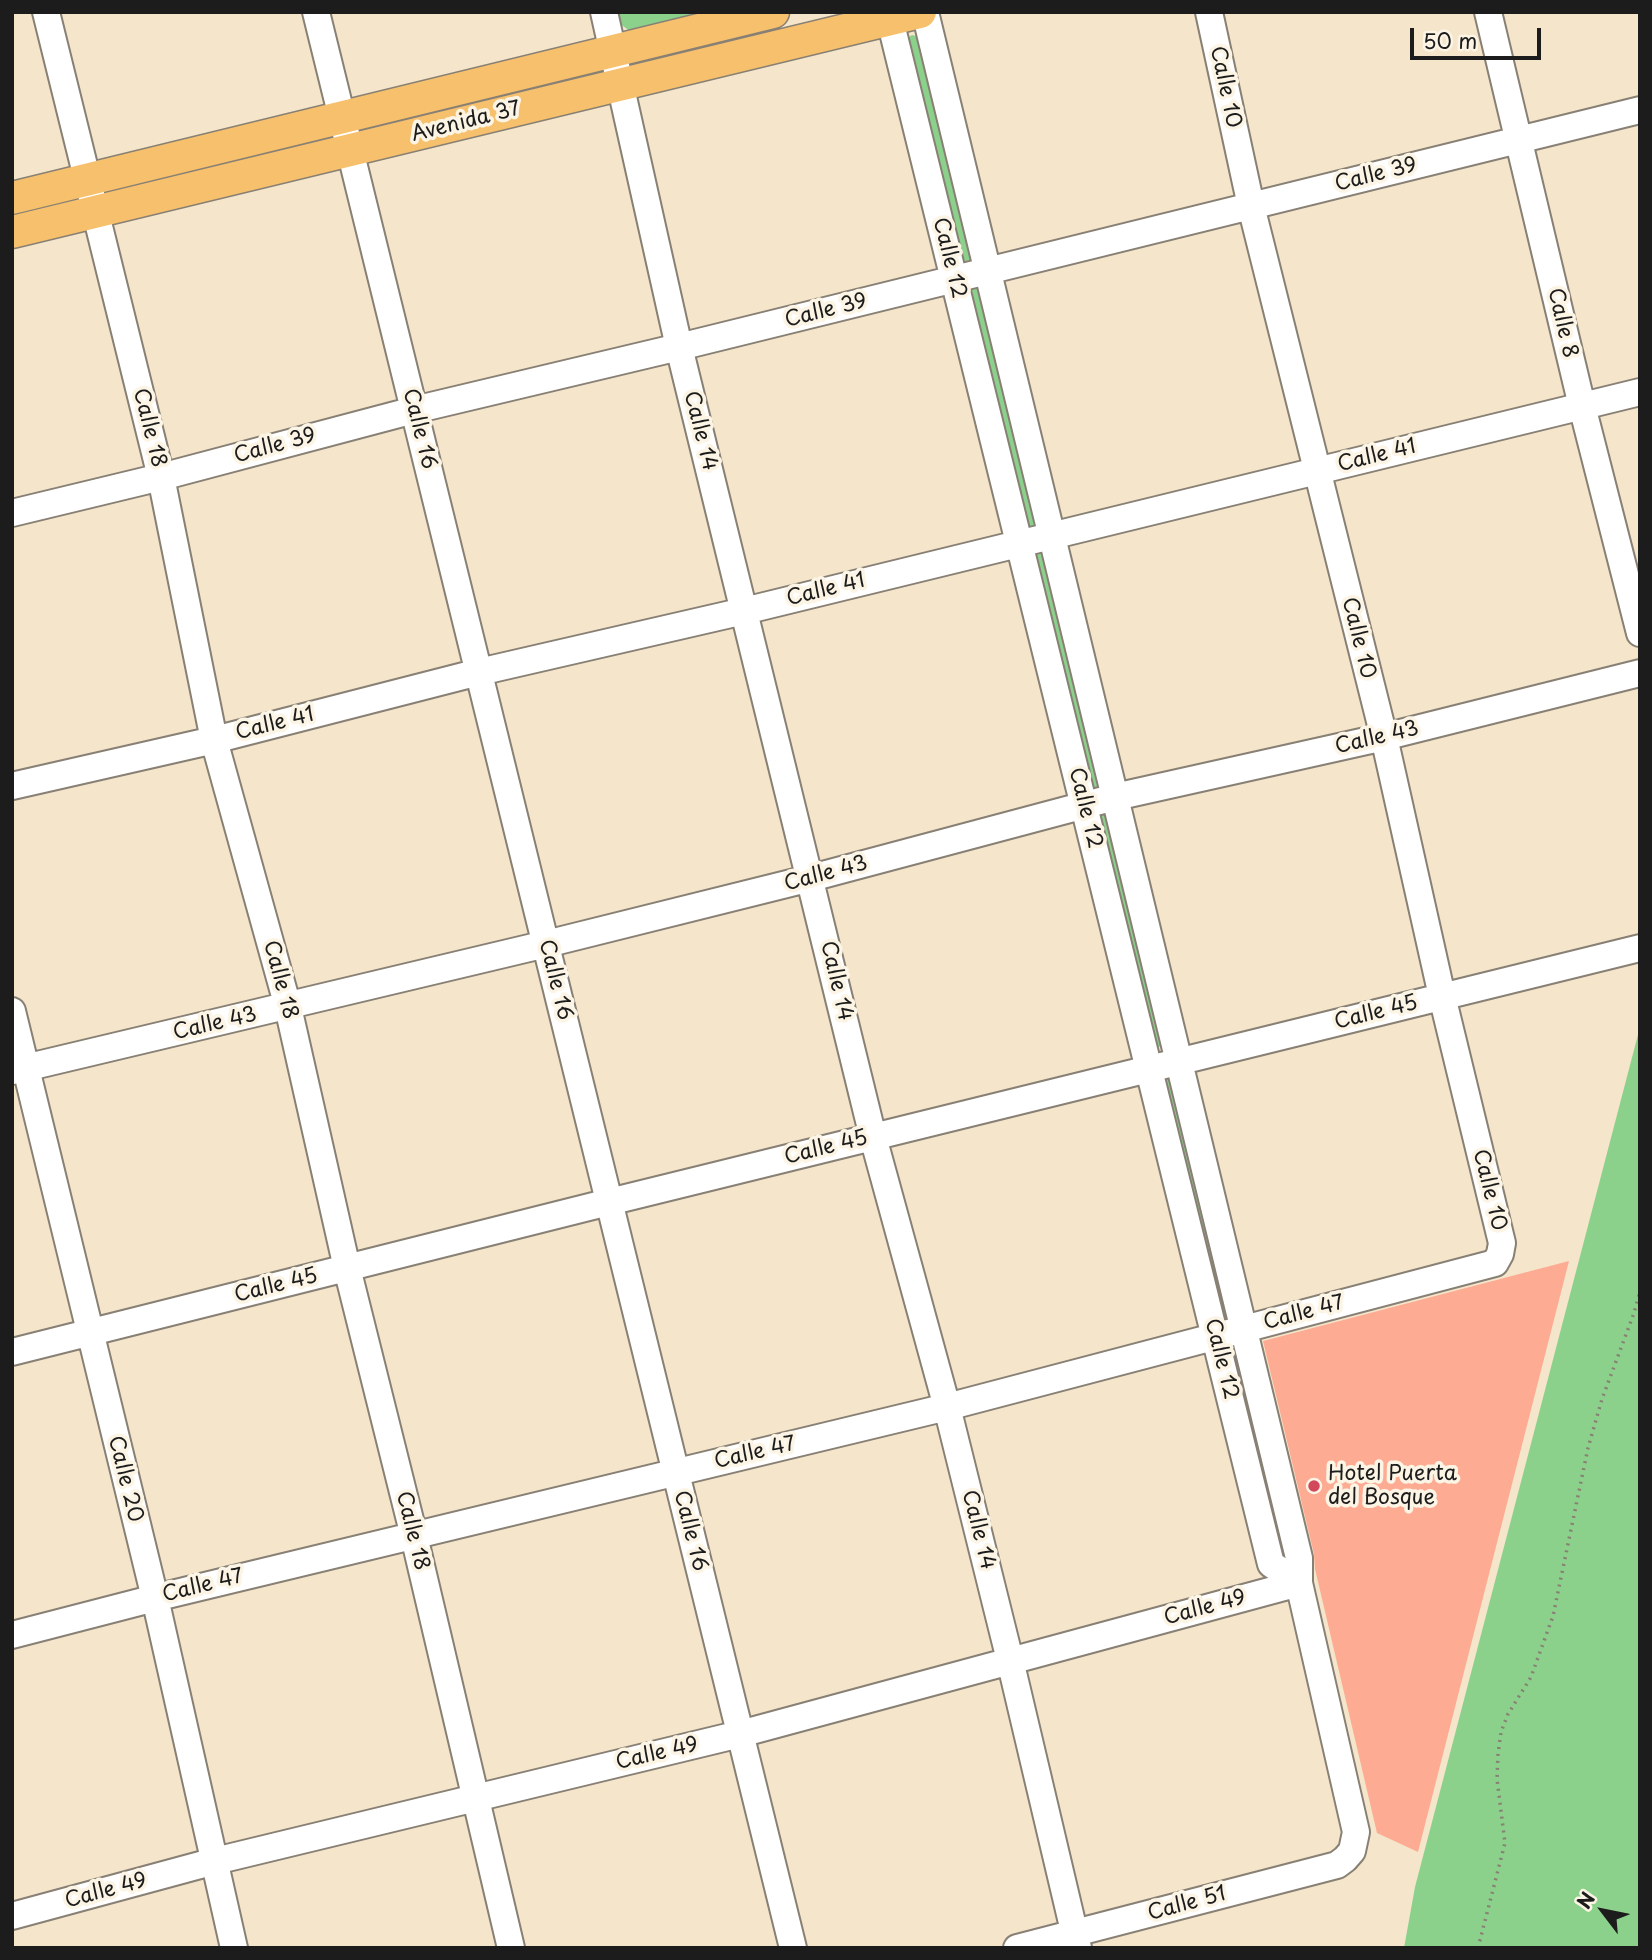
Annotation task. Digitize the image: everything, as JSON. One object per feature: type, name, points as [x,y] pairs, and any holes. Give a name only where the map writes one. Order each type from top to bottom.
[{"type":"main road","name":"Avenida 37","points":[[12,198],[773,12]]},
{"type":"main road","name":"Avenida 37","points":[[12,232],[622,85],[888,16],[923,12]]},
{"type":"street","name":"Calle 18","points":[[46,12],[97,211],[160,477],[214,740],[288,1007],[347,1268],[477,1797],[511,1948]]},
{"type":"street","name":"Calle 16","points":[[316,12],[793,1948]]},
{"type":"street","name":"Calle 14","points":[[604,12],[679,347],[873,1137],[947,1407],[1077,1941]]},
{"type":"street","name":"Calle 12","points":[[923,12],[1299,1558],[1299,1583],[1356,1832],[1352,1851]]},
{"type":"street","name":"Calle 10","points":[[1209,12],[1251,206],[1384,737],[1442,996],[1502,1243],[1495,1263]]},
{"type":"street","name":"Calle 8","points":[[1488,12],[1582,406],[1640,633]]},
{"type":"street","name":"Calle 12","points":[[888,16],[1271,1564],[1299,1583]]},
{"type":"street","name":"Calle 39","points":[[12,513],[414,410],[1640,110]]},
{"type":"street","name":"Calle 41","points":[[12,786],[214,740],[479,672],[744,611],[1640,392]]},
{"type":"street","name":"Calle 43","points":[[19,1069],[546,944],[811,878],[1115,797],[1384,737],[1640,673]]},
{"type":"street","name":"Calle 45","points":[[12,1352],[1640,948]]},
{"type":"street","name":"Calle 20","points":[[12,1011],[19,1069],[155,1598],[234,1948]]},
{"type":"street","name":"Calle 47","points":[[12,1636],[155,1598],[947,1407],[1495,1263]]},
{"type":"street","name":"Calle 49","points":[[12,1916],[215,1861],[740,1734],[1299,1583]]},
{"type":"street","name":"Calle 51","points":[[1017,1948],[1077,1941],[1337,1865],[1352,1851]]},
{"type":"path","points":[[1478,1948],[1505,1843],[1497,1779],[1501,1732],[1508,1714],[1531,1677],[1553,1616],[1588,1448],[1602,1399],[1640,1291]]},
{"type":"green space","points":[[616,12],[713,12],[630,31],[620,24]]},
{"type":"green space","points":[[912,35],[920,37],[977,263],[963,270],[905,40]]},
{"type":"green space","points":[[969,289],[981,289],[1038,526],[1028,531]]},
{"type":"green space","points":[[1045,551],[1099,787],[1096,789],[1092,789],[1033,552]]},
{"type":"green space","points":[[1105,808],[1162,1045],[1159,1047],[1155,1047],[1095,813]]},
{"type":"green space","points":[[1640,1027],[1640,1948],[1404,1948],[1415,1887]]},
{"type":"green space","points":[[1175,1071],[1235,1318],[1224,1328],[1157,1075]]},
{"type":"green space","points":[[1243,1374],[1292,1552],[1282,1562],[1236,1377]]},
{"type":"building","points":[[1569,1261],[1418,1852],[1377,1833],[1263,1341]]},
{"type":"place","name":"Hotel Puerta del Bosque","points":[[1314,1486]]}]
